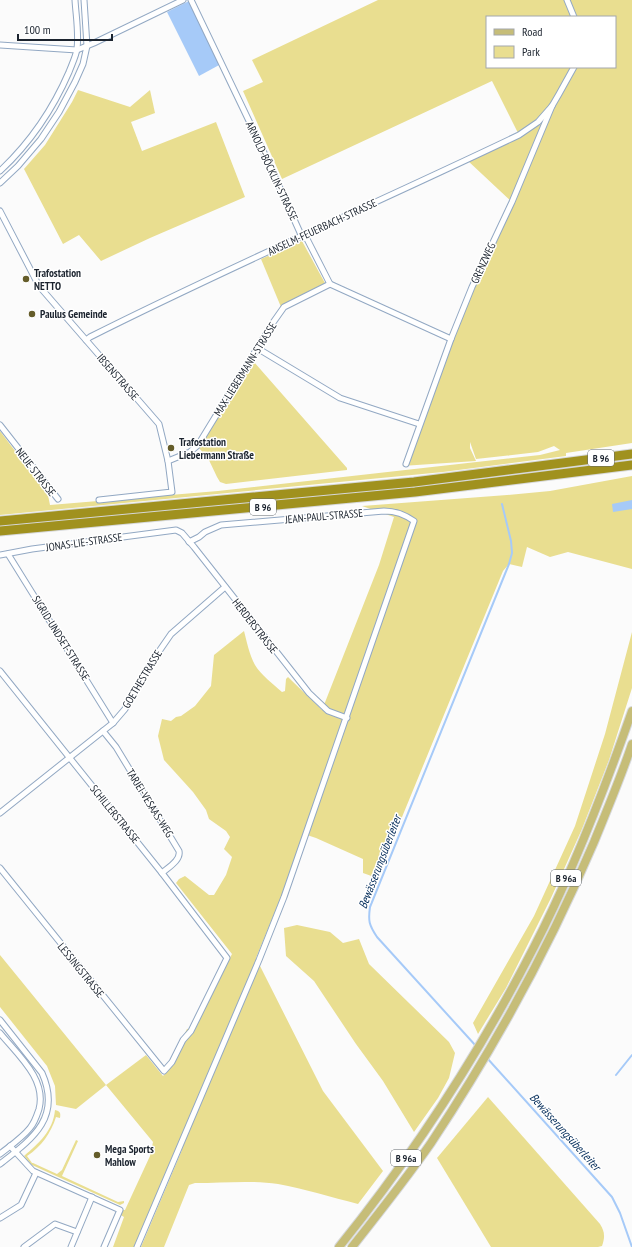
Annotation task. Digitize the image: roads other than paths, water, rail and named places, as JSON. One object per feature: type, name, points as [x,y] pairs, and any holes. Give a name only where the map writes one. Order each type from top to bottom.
[{"type":"highway","name":"B 96","points":[[0,521],[414,482],[632,454]]},
{"type":"highway","name":"B 96","points":[[0,531],[414,492],[632,465]]},
{"type":"main road","name":"B 96a","points":[[339,1247],[398,1170],[445,1102],[484,1038],[534,946],[566,879],[602,795],[632,710]]},
{"type":"main road","name":"B 96a","points":[[352,1247],[426,1149],[493,1044],[546,948],[574,888],[606,812],[632,744]]},
{"type":"street","points":[[0,171],[30,138],[45,118],[65,80],[77,50],[77,18],[75,0]]},
{"type":"street","points":[[0,183],[18,166],[41,139],[59,112],[75,82],[83,64],[88,46],[84,0]]},
{"type":"street","points":[[0,45],[77,50],[183,0]]},
{"type":"street","name":"ARNOLD-BÖCKLIN-STRASSE","points":[[191,0],[261,146],[302,237],[307,239],[330,284]]},
{"type":"street","points":[[567,0],[574,16]]},
{"type":"street","name":"GRENZWEG","points":[[406,464],[419,424],[472,287],[512,202],[552,106],[573,68]]},
{"type":"street","name":"ANSELM-FEUERBACH-STRASSE","points":[[86,340],[97,333],[180,292],[302,237],[519,135],[538,122],[552,106]]},
{"type":"street","name":"IBSENSTRASSE","points":[[0,211],[36,281],[159,424],[168,461],[172,492],[99,500]]},
{"type":"street","points":[[330,284],[451,339]]},
{"type":"street","name":"MAX-LIEBERMANN-STRASSE","points":[[168,461],[190,452],[198,445],[257,348],[284,307],[330,284]]},
{"type":"street","points":[[257,348],[340,398],[419,424]]},
{"type":"street","name":"NEUE STRASSE","points":[[0,426],[58,499]]},
{"type":"street","name":"JEAN-PAUL-STRASSE","points":[[189,542],[205,532],[221,525],[384,511],[400,512],[414,521],[347,718]]},
{"type":"street","name":"HERDERSTRASSE","points":[[169,530],[176,530],[182,533],[308,693],[328,711],[347,718]]},
{"type":"street","name":"JONAS-LIE-STRASSE","points":[[0,555],[32,549],[169,530]]},
{"type":"street","name":"SIGRID-UNDSET-STRASSE","points":[[8,554],[113,723]]},
{"type":"street","name":"GOETHESTRASSE","points":[[0,813],[113,723],[125,709],[151,663],[171,634],[225,587]]},
{"type":"street","name":"SCHILLERSTRASSE","points":[[0,671],[162,873],[227,958]]},
{"type":"street","points":[[137,1247],[259,960],[284,897],[347,718]]},
{"type":"street","name":"TARJEI-VESAAS-WEG","points":[[103,731],[116,747],[179,851],[180,855],[178,859],[162,873]]},
{"type":"street","name":"LESSINGSTRASSE","points":[[0,868],[164,1071],[172,1062],[183,1040],[191,1031],[227,958]]},
{"type":"street","points":[[0,1020],[42,1073],[47,1083],[49,1104],[44,1120],[34,1136],[0,1164]]},
{"type":"street","points":[[0,1033],[34,1075],[40,1091],[40,1105],[37,1116],[30,1128],[0,1154]]},
{"type":"street","points":[[10,1146],[36,1173],[120,1210],[104,1247]]},
{"type":"street","points":[[0,1218],[21,1205],[36,1173]]},
{"type":"street","points":[[71,1247],[92,1197]]},
{"type":"street","points":[[24,1247],[55,1224],[77,1232]]},
{"type":"water","points":[[191,0],[221,64],[199,76],[167,12]]},
{"type":"water","points":[[632,500],[632,509],[613,512],[612,504]]},
{"type":"waterway","name":"Bewässerungsüberleiter","points":[[476,1046],[377,937],[372,929],[369,916],[370,907],[509,564],[512,553],[511,541],[502,504]]},
{"type":"waterway","points":[[616,1075],[632,1055]]},
{"type":"waterway","name":"Bewässerungsüberleiter","points":[[487,1058],[612,1197],[620,1213],[632,1247]]},
{"type":"place","name":"Trafostation NETTO","points":[[26,279]]},
{"type":"place","name":"Paulus Gemeinde","points":[[32,314]]},
{"type":"place","name":"Trafostation Liebermann Straße","points":[[171,448]]},
{"type":"place","name":"Mega Sports Mahlow","points":[[97,1155]]}]
